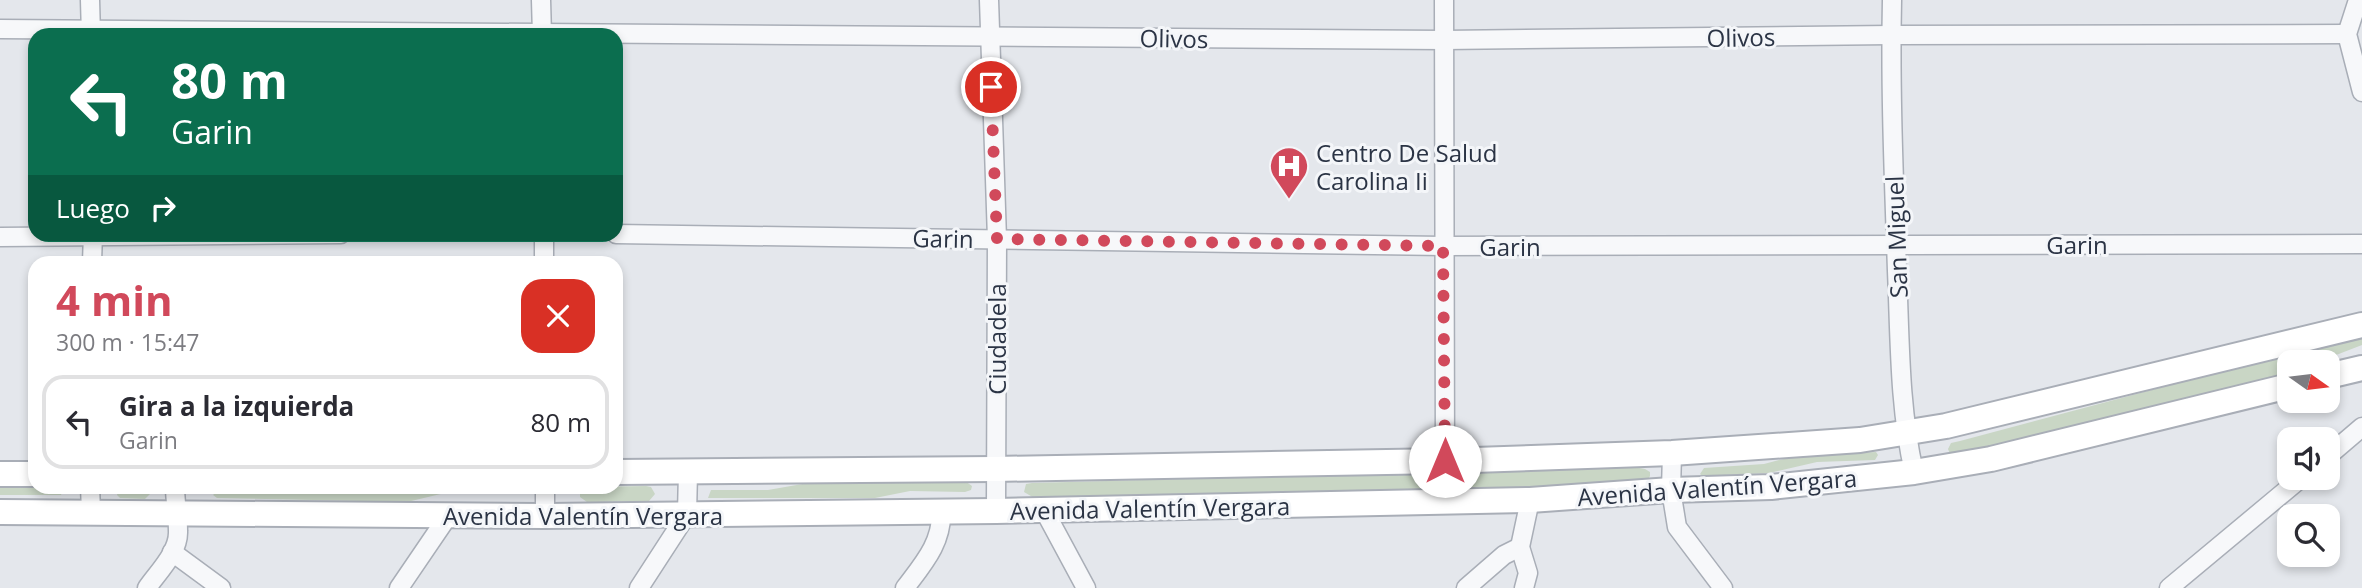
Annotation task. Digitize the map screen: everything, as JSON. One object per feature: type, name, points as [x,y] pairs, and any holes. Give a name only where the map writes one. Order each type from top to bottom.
[{"type":"street","points":[[90,0],[90,28]]},
{"type":"street","points":[[541,0],[542,28]]},
{"type":"street","name":"Ciudadela","points":[[989,0],[997,239],[996,511]]},
{"type":"street","points":[[1444,0],[1445,461]]},
{"type":"street","name":"San Miguel","points":[[1892,0],[1896,243],[1902,397],[1914,472]]},
{"type":"street","points":[[2358,0],[2347,34],[2362,92]]},
{"type":"street","name":"Olivos","points":[[0,29],[28,30]]},
{"type":"street","name":"Olivos","points":[[623,35],[1444,40],[2347,34]]},
{"type":"street","name":"Garin","points":[[623,234],[1443,246],[2362,244]]},
{"type":"street","points":[[0,237],[28,237]]},
{"type":"street","name":"Avenida Valentín Vergara","points":[[623,472],[1445,461],[1672,453],[1860,440],[1958,424],[2362,325]]},
{"type":"street","points":[[2340,373],[2362,368]]},
{"type":"street","name":"Avenida Valentín Vergara","points":[[0,512],[545,516],[996,511],[1530,500],[1671,490],[1771,487],[1914,472],[1991,459],[2277,389]]},
{"type":"street","points":[[2340,446],[2362,427]]},
{"type":"street","points":[[1672,453],[1671,490],[1676,522],[1680,532],[1723,588]]},
{"type":"street","points":[[639,588],[687,514],[688,472]]},
{"type":"street","points":[[0,474],[28,474]]},
{"type":"street","points":[[2169,588],[2287,490]]},
{"type":"street","points":[[90,494],[91,512]]},
{"type":"street","points":[[147,588],[172,552],[178,531],[175,494]]},
{"type":"street","points":[[545,494],[545,516]]},
{"type":"street","points":[[1524,588],[1528,573],[1520,547],[1530,500]]},
{"type":"street","points":[[905,588],[932,552],[940,531],[941,510]]},
{"type":"street","points":[[1045,510],[1086,588]]},
{"type":"street","points":[[399,588],[448,516]]},
{"type":"street","points":[[1466,588],[1504,555],[1520,547]]},
{"type":"street","points":[[172,552],[220,588]]},
{"type":"green space","points":[[2362,334],[2362,345],[2340,354],[2340,350],[2302,350]]},
{"type":"green space","points":[[2277,357],[2277,376],[1962,457],[1950,454],[1948,449],[1951,443]]},
{"type":"green space","points":[[1876,452],[1878,455],[1875,460],[1817,462],[1769,473],[1700,474],[1704,468],[1764,464],[1795,456]]},
{"type":"green space","points":[[1634,467],[1650,472],[1648,480],[1634,484],[1036,499],[1024,492],[1026,484],[1032,483]]},
{"type":"green space","points":[[965,481],[972,486],[971,490],[910,491],[875,498],[708,498],[711,490],[768,490],[808,483]]},
{"type":"green space","points":[[0,486],[28,486],[28,494],[62,494],[61,495],[0,495]]},
{"type":"green space","points":[[623,486],[651,487],[655,494],[649,501],[587,502],[580,497],[580,494],[623,494]]},
{"type":"green space","points":[[150,494],[145,499],[120,498],[117,495]]},
{"type":"green space","points":[[441,494],[407,502],[217,498],[213,495]]},
{"type":"place","name":"Centro De Salud Carolina Ii","points":[[1289,200]]},
{"type":"route","points":[[991,87],[997,239],[1443,246],[1445,461]]}]
